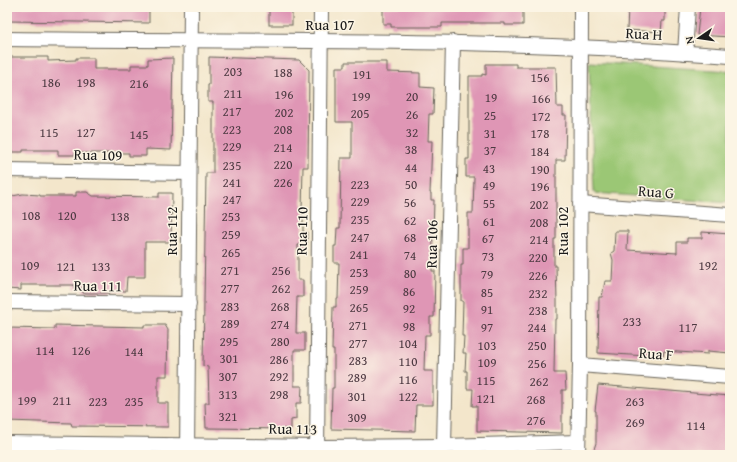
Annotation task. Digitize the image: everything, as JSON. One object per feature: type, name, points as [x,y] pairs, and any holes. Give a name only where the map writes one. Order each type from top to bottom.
[{"type":"street","name":"Rua 112","points":[[187,450],[191,7]]},
{"type":"street","name":"Rua 110","points":[[317,451],[321,7]]},
{"type":"street","name":"Rua 102","points":[[578,448],[580,365],[581,7]]},
{"type":"street","points":[[685,53],[688,7]]},
{"type":"street","name":"Rua 107","points":[[7,39],[453,42],[581,48]]},
{"type":"street","name":"Rua 106","points":[[444,446],[453,42]]},
{"type":"street","name":"Rua H","points":[[581,48],[730,56]]},
{"type":"street","name":"Rua 109","points":[[7,170],[189,173]]},
{"type":"street","name":"Rua G","points":[[580,204],[730,215]]},
{"type":"street","name":"Rua 111","points":[[7,302],[189,304]]},
{"type":"street","name":"Rua F","points":[[580,365],[730,377]]},
{"type":"street","name":"Rua 113","points":[[7,443],[187,450],[317,451],[444,446],[578,448]]},
{"type":"green space","points":[[589,62],[730,71],[730,203],[594,193]]},
{"type":"building","points":[[7,7],[149,7],[149,23],[7,21]]},
{"type":"building","points":[[269,7],[292,7],[292,25],[269,25]]},
{"type":"building","points":[[383,7],[523,7],[523,25],[505,25],[505,23],[442,23],[442,27],[391,27],[391,24],[383,24]]},
{"type":"building","points":[[628,7],[665,8],[665,21],[662,21],[661,32],[627,30]]},
{"type":"building","points":[[700,7],[730,7],[730,37],[697,35]]},
{"type":"building","points":[[7,57],[48,57],[48,61],[94,58],[94,69],[131,69],[131,65],[148,65],[148,59],[173,58],[171,150],[146,149],[146,156],[129,156],[129,153],[75,153],[75,155],[58,155],[58,150],[23,150],[23,152],[7,152]]},
{"type":"building","points":[[209,57],[299,60],[309,70],[308,167],[303,167],[302,210],[303,232],[307,232],[307,245],[298,245],[298,280],[303,280],[303,297],[297,297],[296,333],[305,333],[305,350],[294,350],[294,386],[302,386],[301,403],[296,403],[296,419],[291,420],[291,429],[206,428],[205,403],[209,403],[208,367],[203,366],[206,173],[213,173],[213,102],[208,102]]},
{"type":"building","points":[[345,62],[387,62],[387,72],[420,73],[420,87],[434,88],[433,114],[429,114],[428,141],[432,141],[430,193],[431,200],[434,200],[432,271],[435,271],[434,317],[430,317],[430,335],[425,335],[424,371],[433,371],[433,405],[416,405],[415,431],[331,429],[332,388],[334,388],[334,350],[332,350],[333,307],[336,307],[336,299],[338,299],[339,263],[334,263],[334,246],[336,246],[337,228],[340,228],[341,158],[352,158],[352,122],[336,122],[336,67],[345,67]]},
{"type":"building","points":[[486,64],[516,64],[516,67],[556,67],[557,107],[563,107],[563,115],[566,115],[565,160],[556,160],[556,239],[554,239],[557,319],[555,319],[554,373],[565,373],[566,390],[562,390],[562,433],[477,431],[477,406],[472,406],[473,389],[467,389],[467,371],[465,371],[466,353],[463,353],[464,336],[462,336],[463,301],[461,301],[461,265],[463,265],[463,248],[468,248],[468,213],[473,213],[474,177],[466,177],[466,159],[469,159],[469,76],[482,76],[482,74],[486,75]]},
{"type":"building","points":[[76,192],[87,192],[93,196],[159,197],[159,193],[172,193],[171,242],[145,242],[145,277],[127,277],[126,291],[110,291],[110,293],[83,293],[83,288],[74,289],[74,285],[21,285],[21,290],[7,289],[7,197],[23,194],[40,196],[76,196]]},
{"type":"building","points":[[615,231],[628,231],[627,250],[677,253],[677,242],[687,242],[687,238],[702,238],[702,232],[730,234],[730,353],[708,351],[708,354],[664,351],[663,357],[598,353],[599,297],[602,297],[605,281],[612,281],[613,260],[611,253],[614,251]]},
{"type":"building","points":[[55,325],[144,327],[144,325],[165,325],[168,330],[167,376],[158,376],[158,403],[168,403],[168,427],[72,426],[71,423],[7,421],[7,328],[55,329]]},
{"type":"building","points":[[598,385],[730,396],[730,455],[592,455],[596,443],[595,411]]}]
